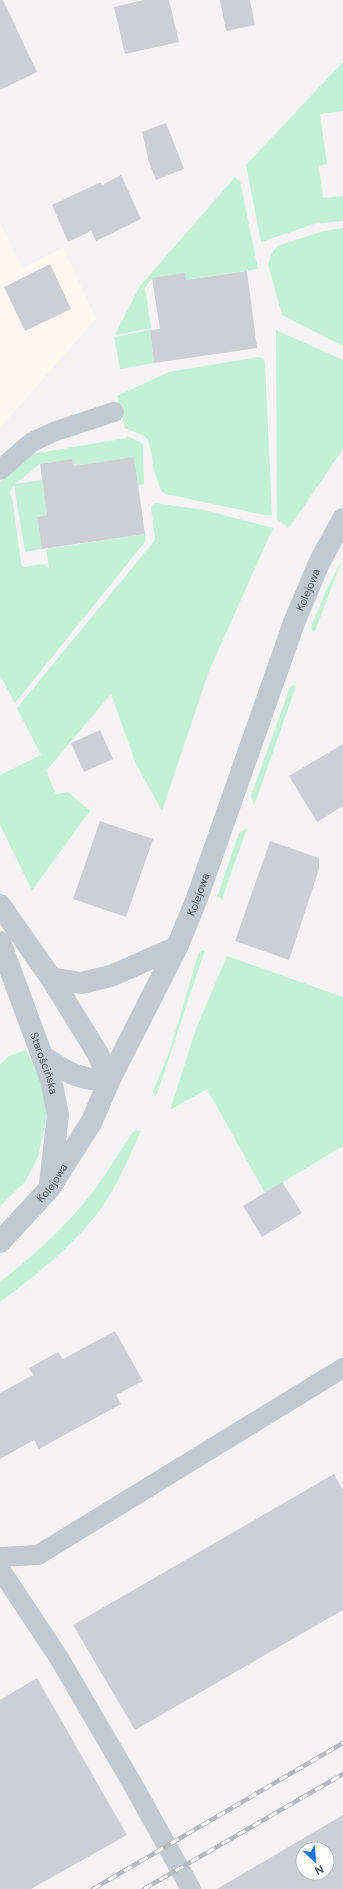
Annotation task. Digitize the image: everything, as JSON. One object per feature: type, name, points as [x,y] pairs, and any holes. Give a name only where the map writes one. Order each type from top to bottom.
[{"type":"street","name":"Kolejowa","points":[[0,1242],[49,1189],[92,1121],[109,1081],[177,948],[196,901],[295,620],[320,561],[343,519]]},
{"type":"street","points":[[0,906],[51,978],[98,1054],[109,1081],[85,1079],[65,1071],[42,1056]]},
{"type":"street","name":"Starościńska","points":[[0,942],[51,1080],[58,1115],[49,1189]]},
{"type":"street","points":[[51,978],[81,983],[111,976],[177,948]]},
{"type":"lane","points":[[0,470],[32,442],[56,431],[114,412]]},
{"type":"lane","points":[[0,1557],[38,1554],[343,1368]]},
{"type":"lane","points":[[0,1568],[59,1658],[132,1783],[191,1889]]},
{"type":"shaded area","points":[[0,223],[22,269],[63,247],[96,319],[0,428]]},
{"type":"green space","points":[[343,62],[343,111],[320,114],[327,164],[319,166],[323,198],[343,196],[343,221],[314,224],[261,242],[246,165]]},
{"type":"green space","points":[[235,177],[240,181],[258,269],[186,280],[152,278],[145,288],[151,328],[115,335],[140,286]]},
{"type":"green space","points":[[343,228],[343,346],[282,315],[268,264],[271,255],[277,246],[323,231]]},
{"type":"green space","points":[[150,330],[154,363],[120,369],[114,337]]},
{"type":"green space","points":[[276,330],[343,360],[343,449],[289,528],[277,519]]},
{"type":"green space","points":[[259,357],[264,359],[265,363],[272,515],[264,515],[166,494],[161,491],[153,467],[152,455],[148,440],[144,436],[125,428],[117,396],[169,372]]},
{"type":"green space","points":[[127,436],[143,445],[144,484],[138,486],[134,457],[73,466],[72,459],[40,464],[15,484],[42,480],[47,515],[37,517],[42,549],[25,552],[14,486],[9,493],[12,497],[21,563],[23,567],[43,564],[49,568],[46,549],[145,534],[145,542],[15,703],[0,675],[0,482],[16,464],[32,454],[127,438]]},
{"type":"green space","points":[[155,503],[204,510],[273,528],[209,671],[162,811],[136,764],[111,694],[46,771],[56,794],[68,792],[90,811],[32,890],[0,825],[0,775],[41,755],[17,708],[155,540],[151,507]]},
{"type":"green space","points":[[342,560],[315,631],[312,632],[311,627],[325,593]]},
{"type":"green space","points":[[293,685],[296,686],[254,806],[251,796],[290,687]]},
{"type":"green space","points":[[247,828],[222,899],[217,897],[239,833]]},
{"type":"green space","points":[[205,950],[157,1094],[155,1096],[153,1091],[170,1050],[198,955],[200,952]]},
{"type":"green space","points":[[227,956],[343,997],[343,1146],[265,1193],[207,1089],[170,1110],[196,1029]]},
{"type":"green space","points":[[26,1050],[39,1075],[49,1106],[38,1157],[25,1182],[0,1206],[0,1064],[9,1056]]},
{"type":"green space","points":[[136,1130],[141,1131],[123,1170],[108,1198],[91,1221],[55,1258],[0,1302],[0,1282],[47,1242],[79,1209],[100,1182],[132,1133]]},
{"type":"building","points":[[0,0],[3,0],[37,72],[0,90]]},
{"type":"building","points":[[144,0],[169,0],[179,42],[125,54],[114,7]]},
{"type":"building","points":[[220,0],[250,0],[255,25],[226,31]]},
{"type":"building","points":[[166,123],[184,169],[156,180],[149,162],[142,132]]},
{"type":"building","points":[[121,175],[141,219],[96,241],[91,231],[68,242],[52,205],[101,182],[102,185]]},
{"type":"building","points":[[50,264],[71,309],[25,331],[4,287]]},
{"type":"building","points":[[247,271],[257,348],[154,363],[150,330],[160,329],[152,278],[185,273],[186,280]]},
{"type":"building","points":[[134,457],[145,534],[42,549],[37,517],[47,515],[40,464],[72,459],[73,466]]},
{"type":"building","points":[[100,730],[113,759],[84,772],[71,743]]},
{"type":"building","points":[[343,744],[343,806],[317,822],[289,776]]},
{"type":"building","points":[[100,821],[153,839],[126,917],[73,899]]},
{"type":"building","points":[[270,841],[319,858],[319,869],[289,960],[235,941]]},
{"type":"building","points":[[282,1182],[302,1213],[262,1237],[243,1206]]},
{"type":"building","points":[[115,1331],[143,1381],[116,1395],[121,1404],[39,1449],[34,1440],[0,1459],[0,1393],[33,1375],[29,1368],[58,1352],[63,1359]]},
{"type":"building","points":[[334,1474],[343,1490],[343,1610],[135,1730],[73,1625]]},
{"type":"building","points":[[37,1678],[127,1835],[31,1889],[0,1889],[0,1700]]},
{"type":"building","points":[[343,1815],[343,1889],[217,1889],[295,1843],[295,1881],[335,1881],[335,1841],[299,1841]]},
{"type":"railway","points":[[93,1889],[343,1743]]},
{"type":"railway","points":[[144,1889],[343,1774]]}]
